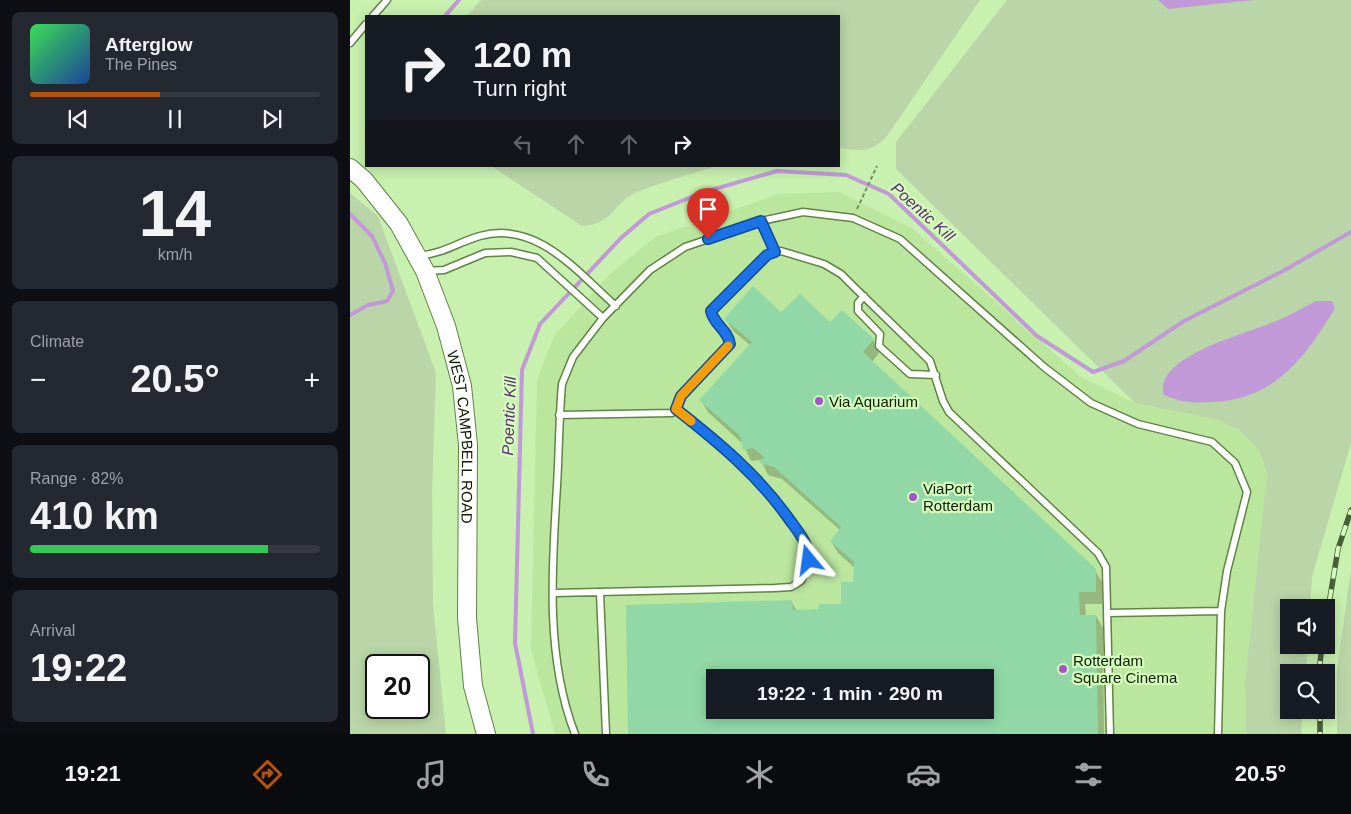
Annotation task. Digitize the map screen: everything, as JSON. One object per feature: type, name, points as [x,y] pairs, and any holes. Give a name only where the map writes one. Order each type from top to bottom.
[{"type":"main road","name":"WEST CAMPBELL ROAD","points":[[350,168],[364,180],[399,224],[420,263],[446,326],[462,386],[468,445],[467,618],[473,686],[486,734]]},
{"type":"lane","points":[[374,15],[382,2]]},
{"type":"lane","points":[[350,43],[365,25]]},
{"type":"lane","points":[[575,734],[564,704],[556,650],[554,593],[562,384],[573,356],[603,318],[650,270],[684,247],[761,221],[803,212],[853,218],[900,239],[1044,368],[1091,403],[1138,424],[1212,442],[1235,463],[1246,492],[1227,570],[1221,611],[1218,734]]},
{"type":"lane","points":[[761,221],[775,252]]},
{"type":"lane","points":[[420,263],[480,236],[510,233],[521,234],[538,240],[616,306]]},
{"type":"lane","points":[[560,415],[672,413],[676,409],[681,396],[730,344],[729,337],[713,320],[711,311],[767,255],[781,251],[824,264],[841,274],[930,361],[941,395],[949,412],[1098,553],[1106,567],[1110,734]]},
{"type":"lane","points":[[420,263],[444,270],[485,253],[512,252],[537,258],[603,318]]},
{"type":"lane","points":[[864,296],[858,303],[858,311],[880,334],[880,346],[910,374],[936,375]]},
{"type":"lane","points":[[554,593],[790,587],[801,582],[807,568],[809,550],[804,538],[776,500],[748,469],[676,409]]},
{"type":"lane","points":[[600,593],[606,734]]},
{"type":"lane","points":[[1107,613],[1221,611]]},
{"type":"path","points":[[858,208],[877,166]]},
{"type":"shaded area","points":[[481,0],[980,0],[887,136],[875,146],[865,150],[840,148],[840,15],[468,15]]},
{"type":"shaded area","points":[[1007,0],[1351,0],[1351,443],[1312,577],[1311,599],[1280,599],[1280,654],[1307,654],[1307,664],[1280,664],[1280,719],[1302,719],[1301,734],[1246,734],[1245,682],[1267,472],[1258,449],[1239,430],[1218,420],[1135,403],[896,169],[896,142]]},
{"type":"shaded area","points":[[1158,0],[1254,0],[1168,9]]},
{"type":"shaded area","points":[[493,167],[713,167],[635,193],[601,221],[582,226]]},
{"type":"shaded area","name":"ViaPort Rotterdam","points":[[839,192],[913,229],[1081,377],[1135,403],[1217,420],[1239,430],[1258,449],[1267,471],[1245,682],[1246,734],[555,734],[531,650],[537,381],[554,336],[610,274],[655,237],[779,194]]},
{"type":"shaded area","points":[[350,193],[378,216],[436,373],[432,495],[433,604],[446,734],[350,734]]},
{"type":"shaded area","points":[[1316,301],[1332,301],[1335,308],[1300,359],[1271,384],[1254,393],[1235,399],[1213,402],[1188,402],[1164,395],[1164,381],[1172,369],[1187,358],[1205,348],[1280,320]]},
{"type":"shaded area","points":[[1351,570],[1351,734],[1337,734],[1337,669]]},
{"type":"building","name":"ViaPort Rotterdam","points":[[753,286],[781,312],[800,294],[830,322],[842,310],[874,339],[863,352],[1096,569],[1096,592],[1079,592],[1080,615],[1096,615],[1098,734],[628,734],[626,605],[792,600],[793,610],[818,609],[819,604],[841,604],[841,582],[853,582],[854,562],[830,541],[841,527],[774,467],[759,463],[764,457],[753,448],[743,450],[740,436],[699,400],[752,342],[724,319]]},
{"type":"waterway","points":[[446,15],[459,0]]},
{"type":"waterway","name":"Poentic Kill","points":[[533,734],[515,643],[522,370],[540,324],[621,238],[649,214],[704,192],[777,171],[846,175],[889,194],[1037,336],[1093,372],[1124,361],[1184,321],[1283,271],[1351,232]]},
{"type":"waterway","points":[[350,214],[372,236],[385,263],[393,291],[387,301],[368,305],[350,315]]},
{"type":"railway","points":[[1330,599],[1338,549],[1351,510]]},
{"type":"railway","points":[[1320,664],[1321,654]]},
{"type":"railway","points":[[1320,719],[1320,734]]},
{"type":"slow traffic","points":[[691,421],[676,409],[681,396],[728,346]]},
{"type":"place","name":"Via Aquarium","points":[[819,401]]},
{"type":"place","name":"ViaPort Rotterdam","points":[[913,497]]},
{"type":"place","name":"Rotterdam Square Cinema","points":[[1063,669]]},
{"type":"route","points":[[708,239],[761,221],[775,252],[767,255],[711,311],[713,320],[729,337],[730,344],[681,396],[676,409],[748,469],[776,500],[804,538],[809,550],[809,560]]}]
